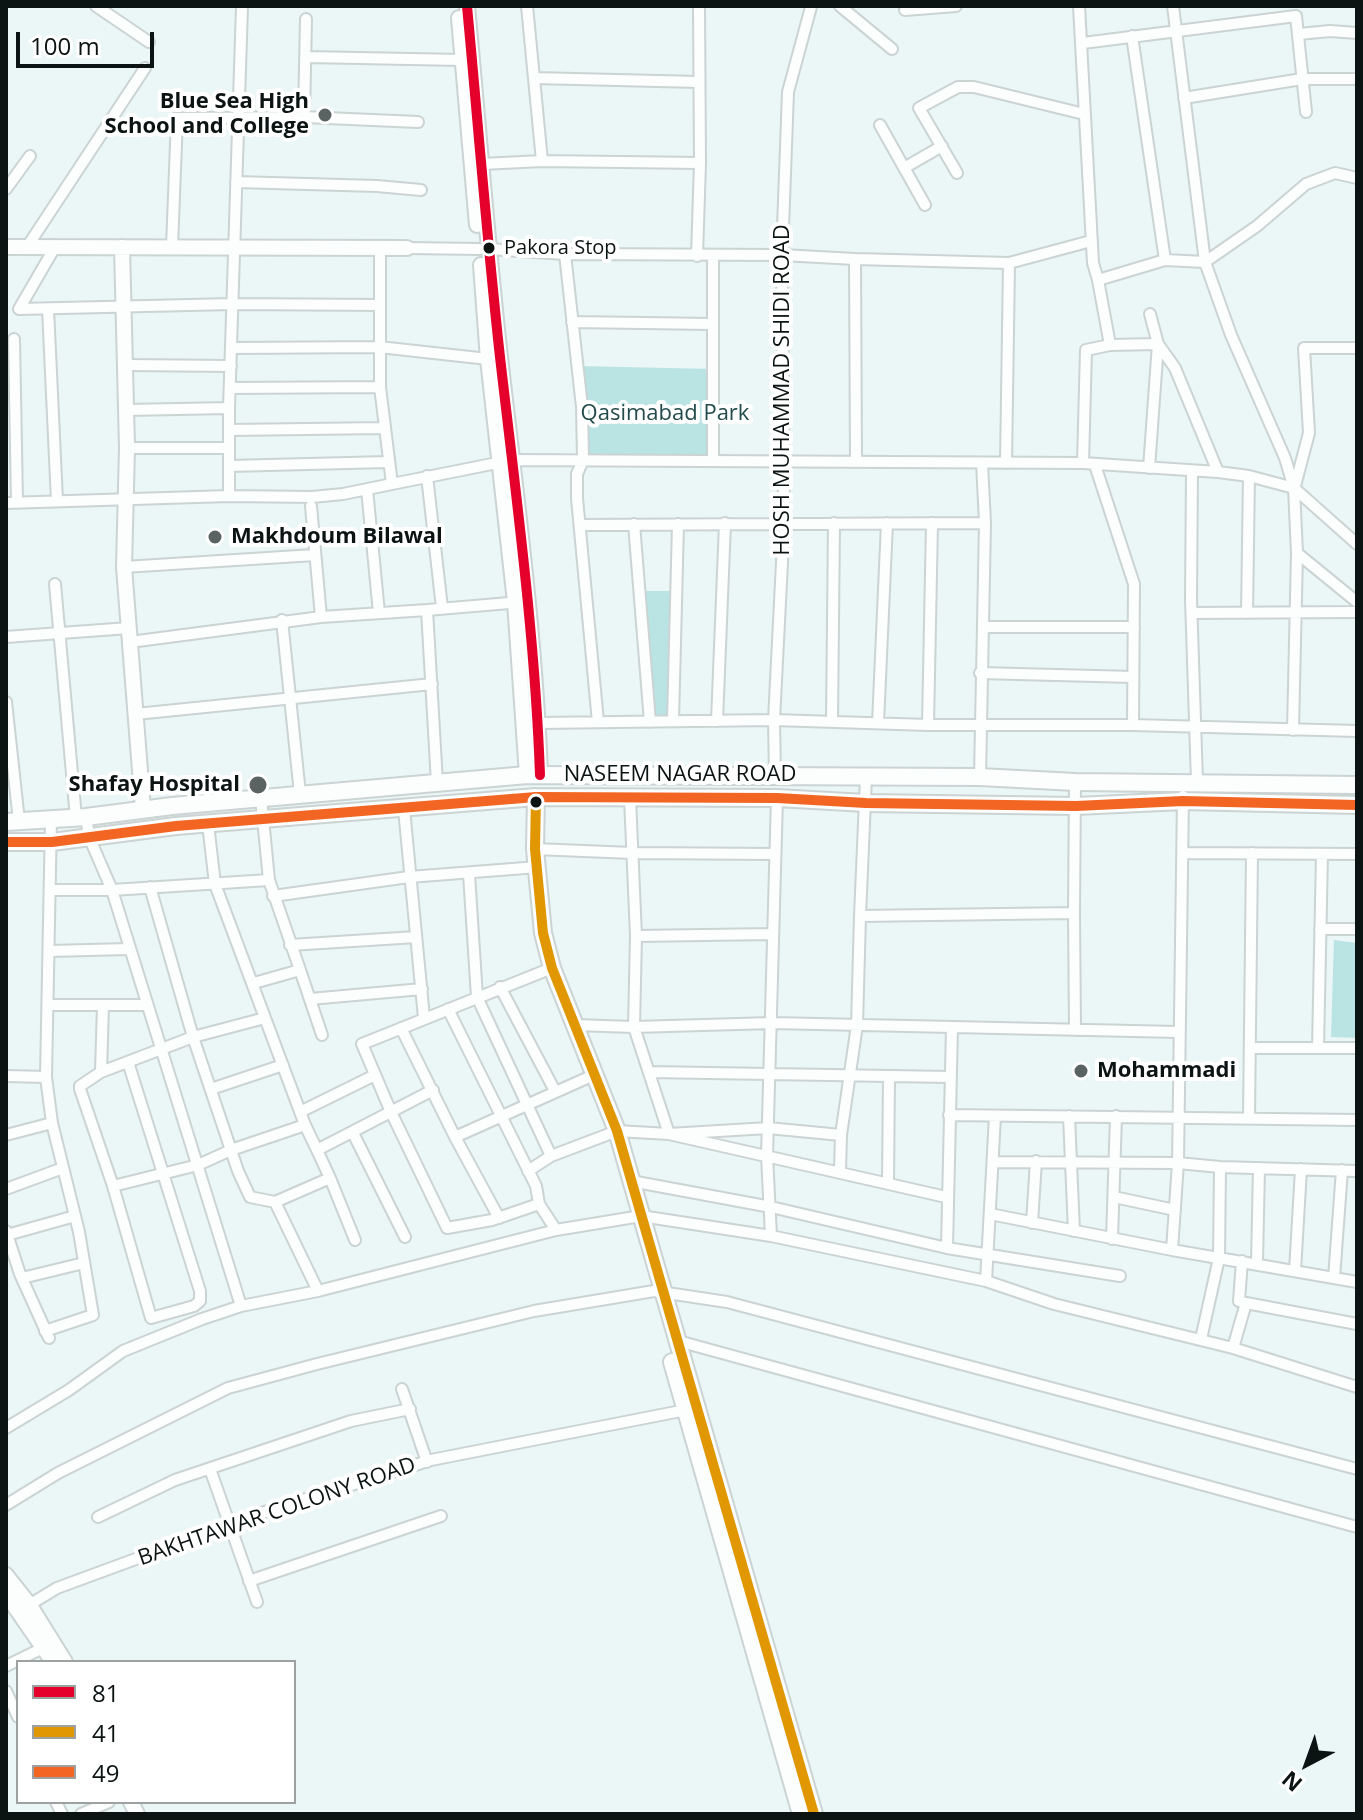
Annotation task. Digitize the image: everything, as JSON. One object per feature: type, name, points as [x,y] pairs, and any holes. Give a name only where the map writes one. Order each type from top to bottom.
[{"type":"main road","points":[[458,6],[521,602],[538,723],[533,775]]},
{"type":"main road","points":[[467,6],[482,164],[488,359],[506,460]]},
{"type":"main road","points":[[6,247],[407,248]]},
{"type":"main road","points":[[122,247],[127,448],[124,567],[143,809]]},
{"type":"main road","points":[[521,602],[533,775]]},
{"type":"main road","name":"NASEEM NAGAR ROAD","points":[[12,821],[81,818],[300,794],[533,775],[980,777],[1075,782],[1357,785]]},
{"type":"main road","points":[[775,776],[777,798]]},
{"type":"main road","points":[[380,788],[381,811]]},
{"type":"main road","points":[[536,797],[535,849],[543,933],[552,968],[617,1131],[641,1216],[686,1410],[801,1814]]},
{"type":"main road","name":"NASEEM NAGAR ROAD","points":[[6,842],[52,842],[208,824],[536,797],[777,798],[866,803],[1076,806],[1183,801],[1357,805]]},
{"type":"main road","points":[[659,1292],[678,1341],[814,1814]]},
{"type":"main road","points":[[6,1575],[24,1608],[63,1660]]},
{"type":"main road","points":[[6,1594],[24,1608]]},
{"type":"main road","points":[[49,1645],[53,1660]]},
{"type":"street","points":[[96,6],[149,42]]},
{"type":"street","points":[[527,6],[542,161]]},
{"type":"street","points":[[697,256],[699,6]]},
{"type":"street","points":[[802,6],[812,6]]},
{"type":"street","name":"HOSH MUHAMMAD SHIDI ROAD","points":[[775,776],[774,720],[784,523],[782,255],[788,92],[812,6]]},
{"type":"street","points":[[840,6],[892,49]]},
{"type":"street","points":[[905,10],[956,6]]},
{"type":"street","points":[[1079,6],[1093,263],[1110,345]]},
{"type":"street","points":[[1173,6],[1205,262],[1231,335],[1285,458],[1294,488],[1297,553],[1293,730]]},
{"type":"street","points":[[229,496],[242,7]]},
{"type":"street","points":[[1083,43],[1294,16],[1299,34],[1306,112]]},
{"type":"street","points":[[304,117],[306,19]]},
{"type":"street","points":[[1299,34],[1357,33]]},
{"type":"street","points":[[1132,36],[1165,260]]},
{"type":"street","points":[[306,57],[462,60]]},
{"type":"street","points":[[27,247],[145,68]]},
{"type":"street","points":[[534,78],[699,82]]},
{"type":"street","points":[[1184,98],[1302,79],[1357,79]]},
{"type":"street","points":[[957,173],[919,108],[958,87],[974,87],[1084,114]]},
{"type":"street","points":[[172,247],[177,118],[304,117],[418,122]]},
{"type":"street","points":[[880,125],[925,205]]},
{"type":"street","points":[[904,168],[942,146]]},
{"type":"street","points":[[6,189],[30,156]]},
{"type":"street","points":[[482,164],[542,161],[700,163]]},
{"type":"street","points":[[1098,280],[1165,260],[1205,262],[1257,226],[1306,184],[1335,173],[1357,178]]},
{"type":"street","points":[[236,182],[421,190]]},
{"type":"street","points":[[407,248],[1009,263],[1091,241]]},
{"type":"street","points":[[55,247],[19,309],[125,309],[232,304],[380,305]]},
{"type":"street","points":[[380,248],[380,387],[392,484]]},
{"type":"street","points":[[565,254],[582,407],[583,460],[577,474],[598,722]]},
{"type":"street","points":[[713,256],[713,461]]},
{"type":"street","points":[[855,259],[856,462]]},
{"type":"street","points":[[1006,463],[1009,263]]},
{"type":"street","points":[[48,309],[57,501]]},
{"type":"street","points":[[1149,468],[1158,344],[1150,314]]},
{"type":"street","points":[[572,322],[713,324]]},
{"type":"street","points":[[14,339],[12,503],[229,496],[312,497],[367,489],[506,460],[1089,464],[1218,472],[1249,476],[1294,488],[1357,544]]},
{"type":"street","points":[[1133,725],[1134,584],[1089,464],[1086,348],[1158,344]]},
{"type":"street","points":[[1158,344],[1175,368],[1218,472]]},
{"type":"street","points":[[232,348],[379,347],[488,359]]},
{"type":"street","points":[[1294,488],[1309,433],[1304,348],[1357,348]]},
{"type":"street","points":[[125,365],[231,366]]},
{"type":"street","points":[[230,388],[380,387]]},
{"type":"street","points":[[126,410],[229,408]]},
{"type":"street","points":[[229,430],[384,428]]},
{"type":"street","points":[[127,448],[229,448]]},
{"type":"street","points":[[229,466],[388,462]]},
{"type":"street","points":[[980,777],[985,523],[982,463]]},
{"type":"street","points":[[1172,1250],[1178,1163],[1183,801],[1190,782],[1195,728],[1192,471]]},
{"type":"street","points":[[427,476],[442,608]]},
{"type":"street","points":[[1247,613],[1249,476]]},
{"type":"street","points":[[367,489],[379,613]]},
{"type":"street","points":[[311,506],[321,617]]},
{"type":"street","points":[[717,721],[725,523]]},
{"type":"street","points":[[832,722],[834,523]]},
{"type":"street","points":[[878,723],[887,523]]},
{"type":"street","points":[[928,725],[932,523]]},
{"type":"street","points":[[580,525],[985,523]]},
{"type":"street","points":[[634,524],[650,722]]},
{"type":"street","points":[[673,721],[678,524]]},
{"type":"street","points":[[1297,553],[1357,602]]},
{"type":"street","points":[[124,567],[315,555]]},
{"type":"street","points":[[55,584],[57,633],[81,818],[112,890],[241,1306]]},
{"type":"street","points":[[6,637],[57,633],[129,635],[521,602]]},
{"type":"street","points":[[427,610],[437,783]]},
{"type":"street","points":[[1192,613],[1357,612]]},
{"type":"street","points":[[282,620],[300,794]]},
{"type":"street","points":[[983,627],[1134,627]]},
{"type":"street","points":[[980,673],[1133,677]]},
{"type":"street","points":[[136,714],[432,684]]},
{"type":"street","points":[[6,702],[12,821]]},
{"type":"street","points":[[538,723],[774,720],[1357,731]]},
{"type":"street","points":[[840,1171],[841,1135],[857,1025],[866,777]]},
{"type":"street","points":[[1075,782],[1075,1030]]},
{"type":"street","points":[[261,798],[261,820],[273,896],[322,1035]]},
{"type":"street","points":[[630,798],[636,936],[634,1027],[669,1134]]},
{"type":"street","points":[[771,1236],[767,1156],[777,798]]},
{"type":"street","points":[[404,809],[424,1018]]},
{"type":"street","points":[[51,818],[46,1077],[52,1123],[75,1216],[93,1315],[47,1335],[22,1278],[7,1233],[75,1216]]},
{"type":"street","points":[[208,824],[215,884],[305,1125],[355,1240]]},
{"type":"street","points":[[535,849],[775,854]]},
{"type":"street","points":[[1183,853],[1357,854]]},
{"type":"street","points":[[1249,1117],[1252,853]]},
{"type":"street","points":[[1318,1048],[1322,854]]},
{"type":"street","points":[[273,896],[409,877],[538,867]]},
{"type":"street","points":[[469,874],[477,997],[551,1156]]},
{"type":"street","points":[[51,890],[112,890],[269,880]]},
{"type":"street","points":[[150,887],[193,1037],[250,1197],[275,1202],[330,1178]]},
{"type":"street","points":[[860,916],[1074,913]]},
{"type":"street","points":[[1320,929],[1357,929]]},
{"type":"street","points":[[636,936],[773,934]]},
{"type":"street","points":[[290,945],[416,937]]},
{"type":"street","points":[[49,951],[129,949]]},
{"type":"street","points":[[539,1204],[499,1218],[447,1228],[362,1044],[552,968]]},
{"type":"street","points":[[254,983],[300,970]]},
{"type":"street","points":[[500,987],[555,1091]]},
{"type":"street","points":[[310,999],[422,989]]},
{"type":"street","points":[[48,1005],[146,1005]]},
{"type":"street","points":[[101,1072],[103,1005]]},
{"type":"street","points":[[448,1009],[536,1186],[539,1204],[556,1230]]},
{"type":"street","points":[[128,1062],[200,1291],[200,1301],[194,1306],[151,1318],[80,1086],[101,1072],[160,1049],[265,1018]]},
{"type":"street","points":[[575,1025],[634,1027],[772,1023],[1178,1032]]},
{"type":"street","points":[[947,1248],[952,1027]]},
{"type":"street","points":[[401,1028],[499,1218]]},
{"type":"street","points":[[1250,1048],[1357,1048]]},
{"type":"street","points":[[211,1089],[283,1065]]},
{"type":"street","points":[[649,1072],[950,1077]]},
{"type":"street","points":[[455,1137],[596,1074]]},
{"type":"street","points":[[300,1112],[375,1075]]},
{"type":"street","points":[[6,1076],[46,1077]]},
{"type":"street","points":[[888,1183],[889,1076]]},
{"type":"street","points":[[317,1150],[433,1090]]},
{"type":"street","points":[[949,1115],[1357,1120]]},
{"type":"street","points":[[986,1281],[995,1116]]},
{"type":"street","points":[[1069,1116],[1074,1231]]},
{"type":"street","points":[[1112,1239],[1116,1116]]},
{"type":"street","points":[[6,1135],[52,1123]]},
{"type":"street","points":[[113,1186],[198,1165],[231,1150],[305,1125]]},
{"type":"street","points":[[528,1171],[551,1156],[617,1131],[669,1134],[768,1128],[841,1135]]},
{"type":"street","points":[[353,1133],[405,1237]]},
{"type":"street","points":[[669,1134],[946,1197]]},
{"type":"street","points":[[1032,1223],[1036,1161]]},
{"type":"street","points":[[993,1162],[1178,1163],[1357,1171]]},
{"type":"street","points":[[1201,1339],[1219,1258],[1220,1167]]},
{"type":"street","points":[[6,1189],[63,1168]]},
{"type":"street","points":[[1257,1263],[1259,1168]]},
{"type":"street","points":[[1295,1271],[1301,1169]]},
{"type":"street","points":[[1334,1278],[1342,1170]]},
{"type":"street","points":[[631,1181],[771,1207],[947,1248],[1120,1276]]},
{"type":"street","points":[[1114,1197],[1175,1210]]},
{"type":"street","points":[[275,1202],[318,1291]]},
{"type":"street","points":[[990,1214],[1357,1282]]},
{"type":"street","points":[[6,1428],[69,1390],[123,1351],[202,1319],[241,1306],[318,1291],[556,1230],[641,1216],[771,1236],[986,1281],[1054,1304],[1201,1339],[1357,1387]]},
{"type":"street","points":[[1242,1261],[1239,1301],[1357,1324]]},
{"type":"street","points":[[22,1278],[84,1263]]},
{"type":"street","points":[[6,1505],[58,1473],[228,1388],[534,1311],[659,1292],[727,1302],[1357,1469]]},
{"type":"street","points":[[1233,1348],[1246,1303]]},
{"type":"street","points":[[678,1341],[1357,1527]]},
{"type":"street","points":[[402,1389],[427,1462]]},
{"type":"street","points":[[98,1517],[175,1480],[351,1421],[410,1409]]},
{"type":"street","name":"BAKHTAWAR COLONY ROAD","points":[[24,1608],[57,1588],[230,1524],[427,1462],[686,1410]]},
{"type":"street","points":[[210,1469],[257,1602]]},
{"type":"street","points":[[249,1581],[441,1516]]},
{"type":"street","points":[[18,1660],[49,1645]]},
{"type":"street","points":[[6,1691],[16,1713]]},
{"type":"street","points":[[81,1814],[104,1804]]},
{"type":"green space","name":"Qasimabad Park","points":[[577,366],[713,369],[713,461],[583,460]]},
{"type":"green space","points":[[639,591],[676,591],[673,721],[650,722]]},
{"type":"green space","points":[[1334,940],[1357,943],[1357,1038],[1331,1037]]},
{"type":"transit line","name":"81","points":[[467,6],[495,313],[529,618],[540,775]]},
{"type":"transit line","name":"41","points":[[536,797],[535,849],[543,933],[552,968],[617,1131],[814,1814]]},
{"type":"transit line","name":"49","points":[[6,842],[52,842],[176,826],[536,797],[777,798],[866,803],[1076,806],[1183,801],[1357,805]]},
{"type":"place","name":"Blue Sea High School and College","points":[[325,115]]},
{"type":"place","name":"Pakora Stop","points":[[489,248]]},
{"type":"place","name":"Makhdoum Bilawal","points":[[215,537]]},
{"type":"place","name":"Shafay Hospital","points":[[258,785]]},
{"type":"place","name":"Mohammadi","points":[[1081,1071]]}]
